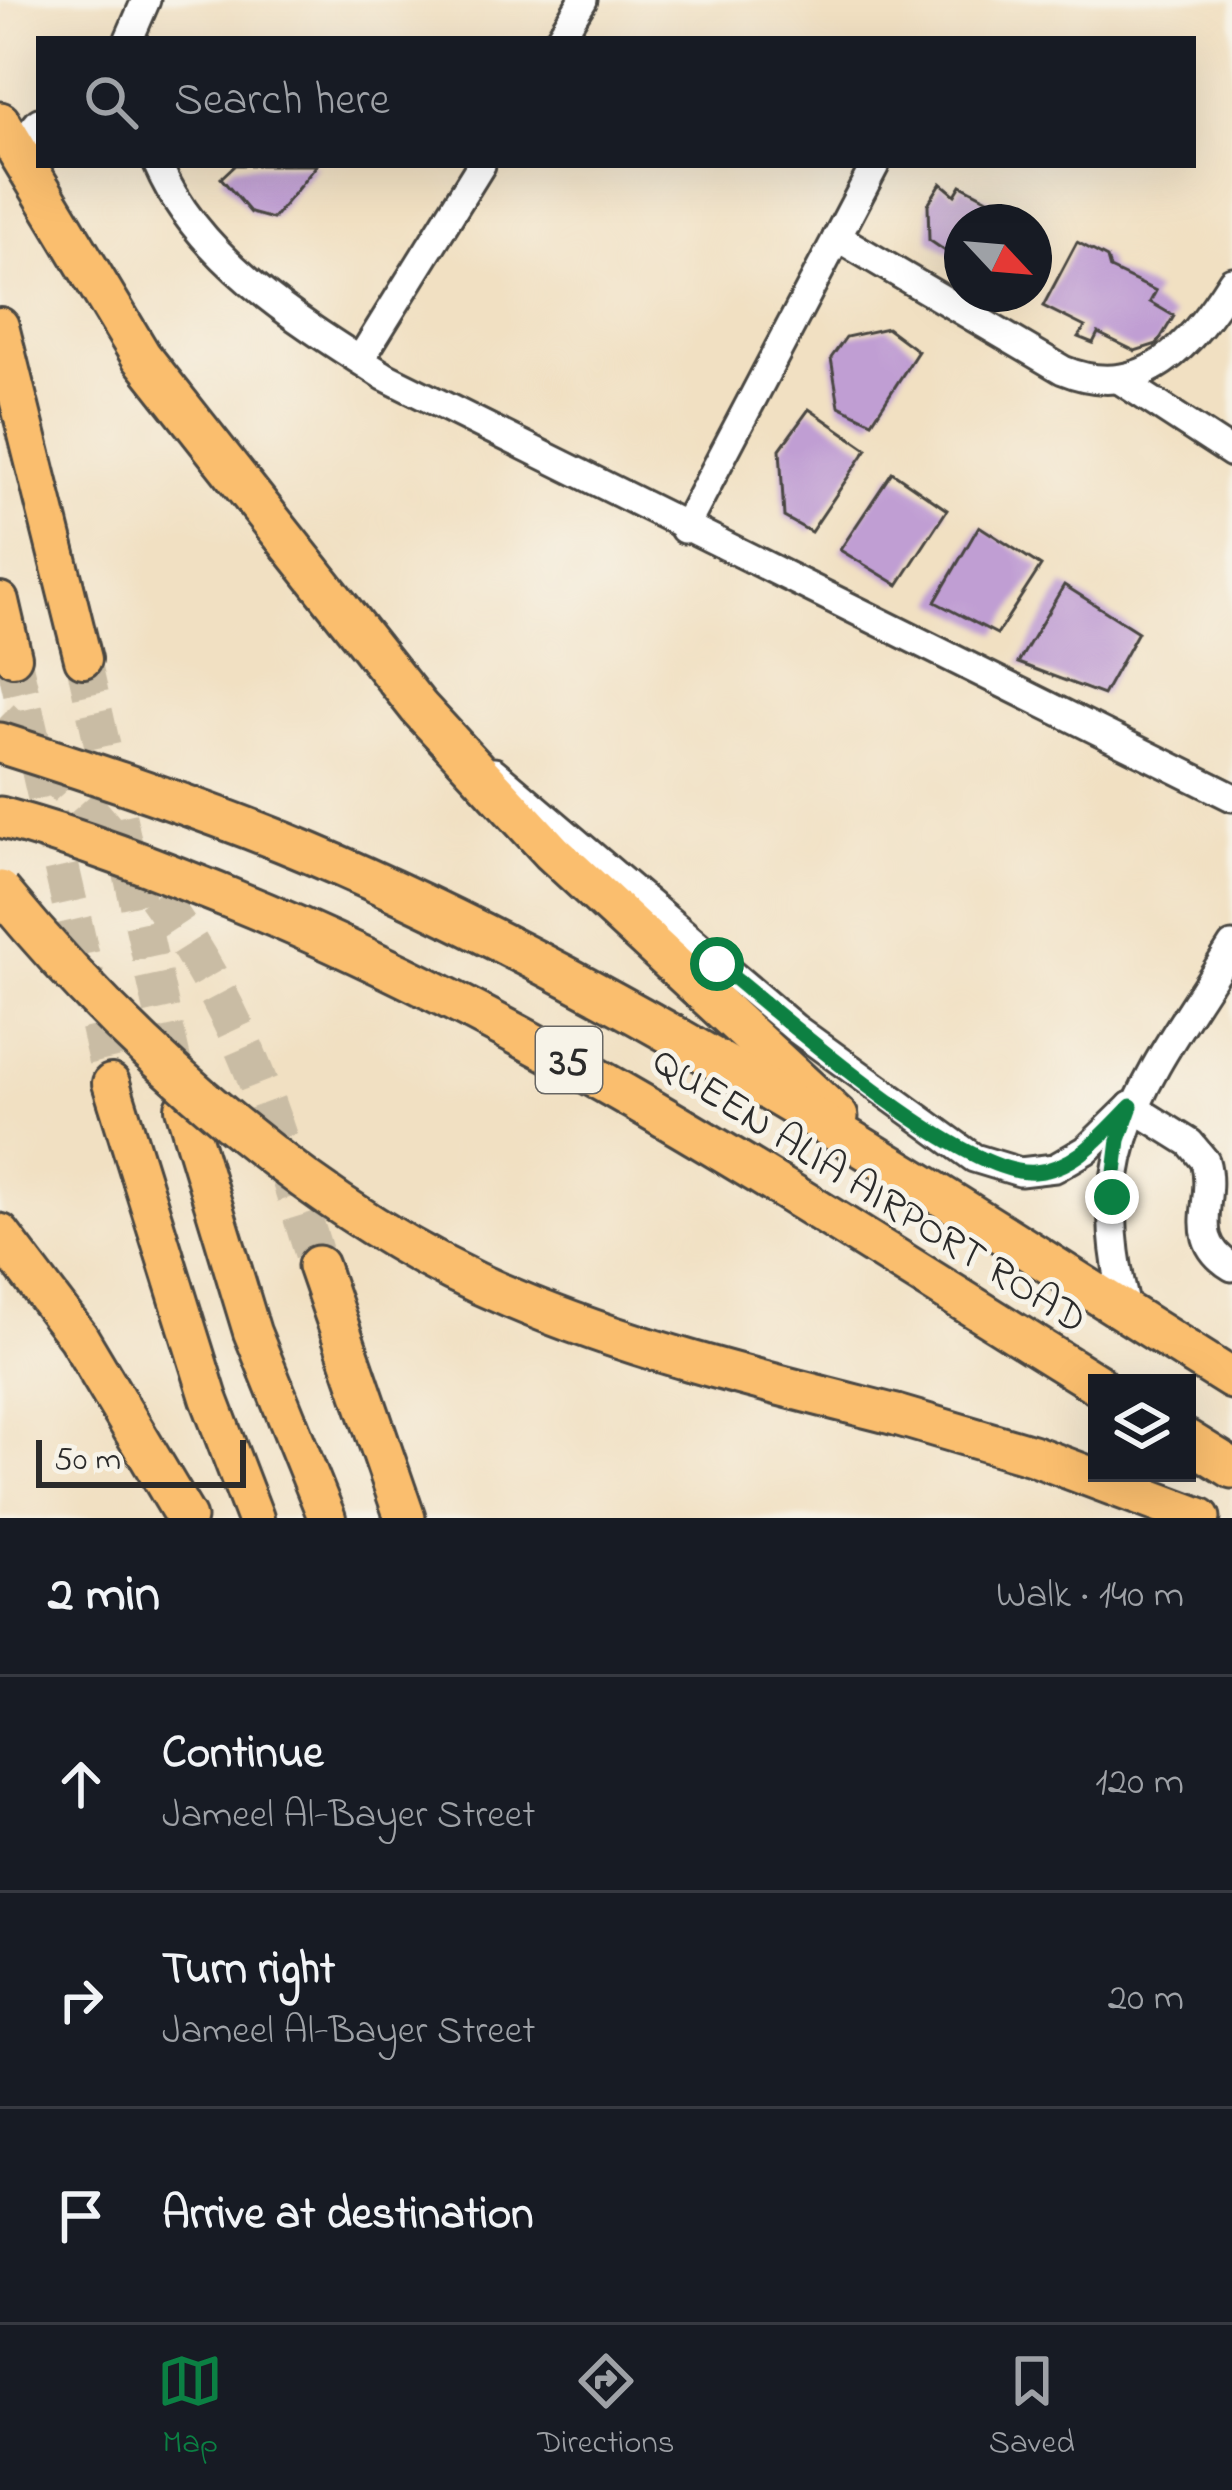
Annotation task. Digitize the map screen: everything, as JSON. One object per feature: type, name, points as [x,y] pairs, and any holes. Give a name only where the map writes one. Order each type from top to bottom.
[{"type":"highway","points":[[18,132],[36,168]]},
{"type":"highway","points":[[36,168],[97,289],[192,426],[466,761],[569,868],[890,1166]]},
{"type":"highway","name":"QUEEN ALIA AIRPORT ROAD","points":[[0,743],[207,814],[382,887],[623,1010],[890,1166],[1232,1379]]},
{"type":"highway","name":"QUEEN ALIA AIRPORT ROAD","points":[[0,817],[83,838],[291,923],[522,1033],[1088,1379]]},
{"type":"highway","points":[[0,891],[88,992],[221,1111],[300,1177],[397,1243],[508,1297],[593,1331],[1031,1455],[1200,1518]]},
{"type":"highway","points":[[0,1234],[78,1337],[186,1518]]},
{"type":"highway","points":[[318,1266],[406,1518]]},
{"type":"highway","points":[[1196,1446],[1232,1468]]},
{"type":"main road","points":[[0,326],[83,659]]},
{"type":"main road","points":[[0,601],[14,657]]},
{"type":"main road","points":[[111,1083],[209,1397],[255,1518]]},
{"type":"main road","points":[[184,1108],[252,1332],[327,1518]]},
{"type":"street","points":[[130,36],[146,0]]},
{"type":"street","points":[[561,36],[583,0]]},
{"type":"street","points":[[160,168],[182,211],[215,249],[360,360],[684,529],[1232,797]]},
{"type":"street","points":[[360,360],[479,168]]},
{"type":"street","points":[[684,529],[873,168]]},
{"type":"street","points":[[837,237],[1063,370],[1120,380],[1232,453]]},
{"type":"street","points":[[1120,380],[1152,370],[1180,351],[1232,281]]},
{"type":"street","points":[[466,761],[516,785],[640,898],[795,1028],[988,1166],[1020,1172],[1055,1168],[1086,1150],[1131,1106],[1232,946]]},
{"type":"street","points":[[1131,1106],[1190,1144],[1205,1161],[1203,1233],[1216,1255],[1232,1267]]},
{"type":"street","points":[[1128,1314],[1112,1227],[1114,1169],[1131,1106]]},
{"type":"building","points":[[232,168],[315,168],[273,219],[251,213],[221,178]]},
{"type":"building","points":[[941,183],[955,195],[961,185],[997,204],[944,204],[944,250],[929,240],[928,204]]},
{"type":"building","points":[[1077,242],[1107,258],[1110,269],[1156,291],[1150,302],[1174,316],[1157,344],[1135,351],[1098,333],[1093,343],[1078,337],[1085,327],[1052,310],[1052,289]]},
{"type":"building","points":[[887,328],[918,351],[872,422],[839,406],[831,358],[846,337]]},
{"type":"building","points":[[809,409],[867,449],[811,532],[784,517],[780,449]]},
{"type":"building","points":[[892,472],[947,510],[898,585],[840,550]]},
{"type":"building","points":[[979,526],[1041,566],[997,634],[935,602]]},
{"type":"building","points":[[1064,585],[1138,632],[1103,695],[1018,663]]},
{"type":"tunnel","points":[[13,657],[111,1083]]},
{"type":"tunnel","points":[[83,659],[179,1087]]},
{"type":"tunnel","points":[[0,718],[144,878],[203,967],[261,1090],[318,1266]]},
{"type":"route","points":[[717,964],[876,1090],[988,1166],[1038,1172],[1072,1161],[1131,1106],[1119,1140],[1112,1197]]}]
